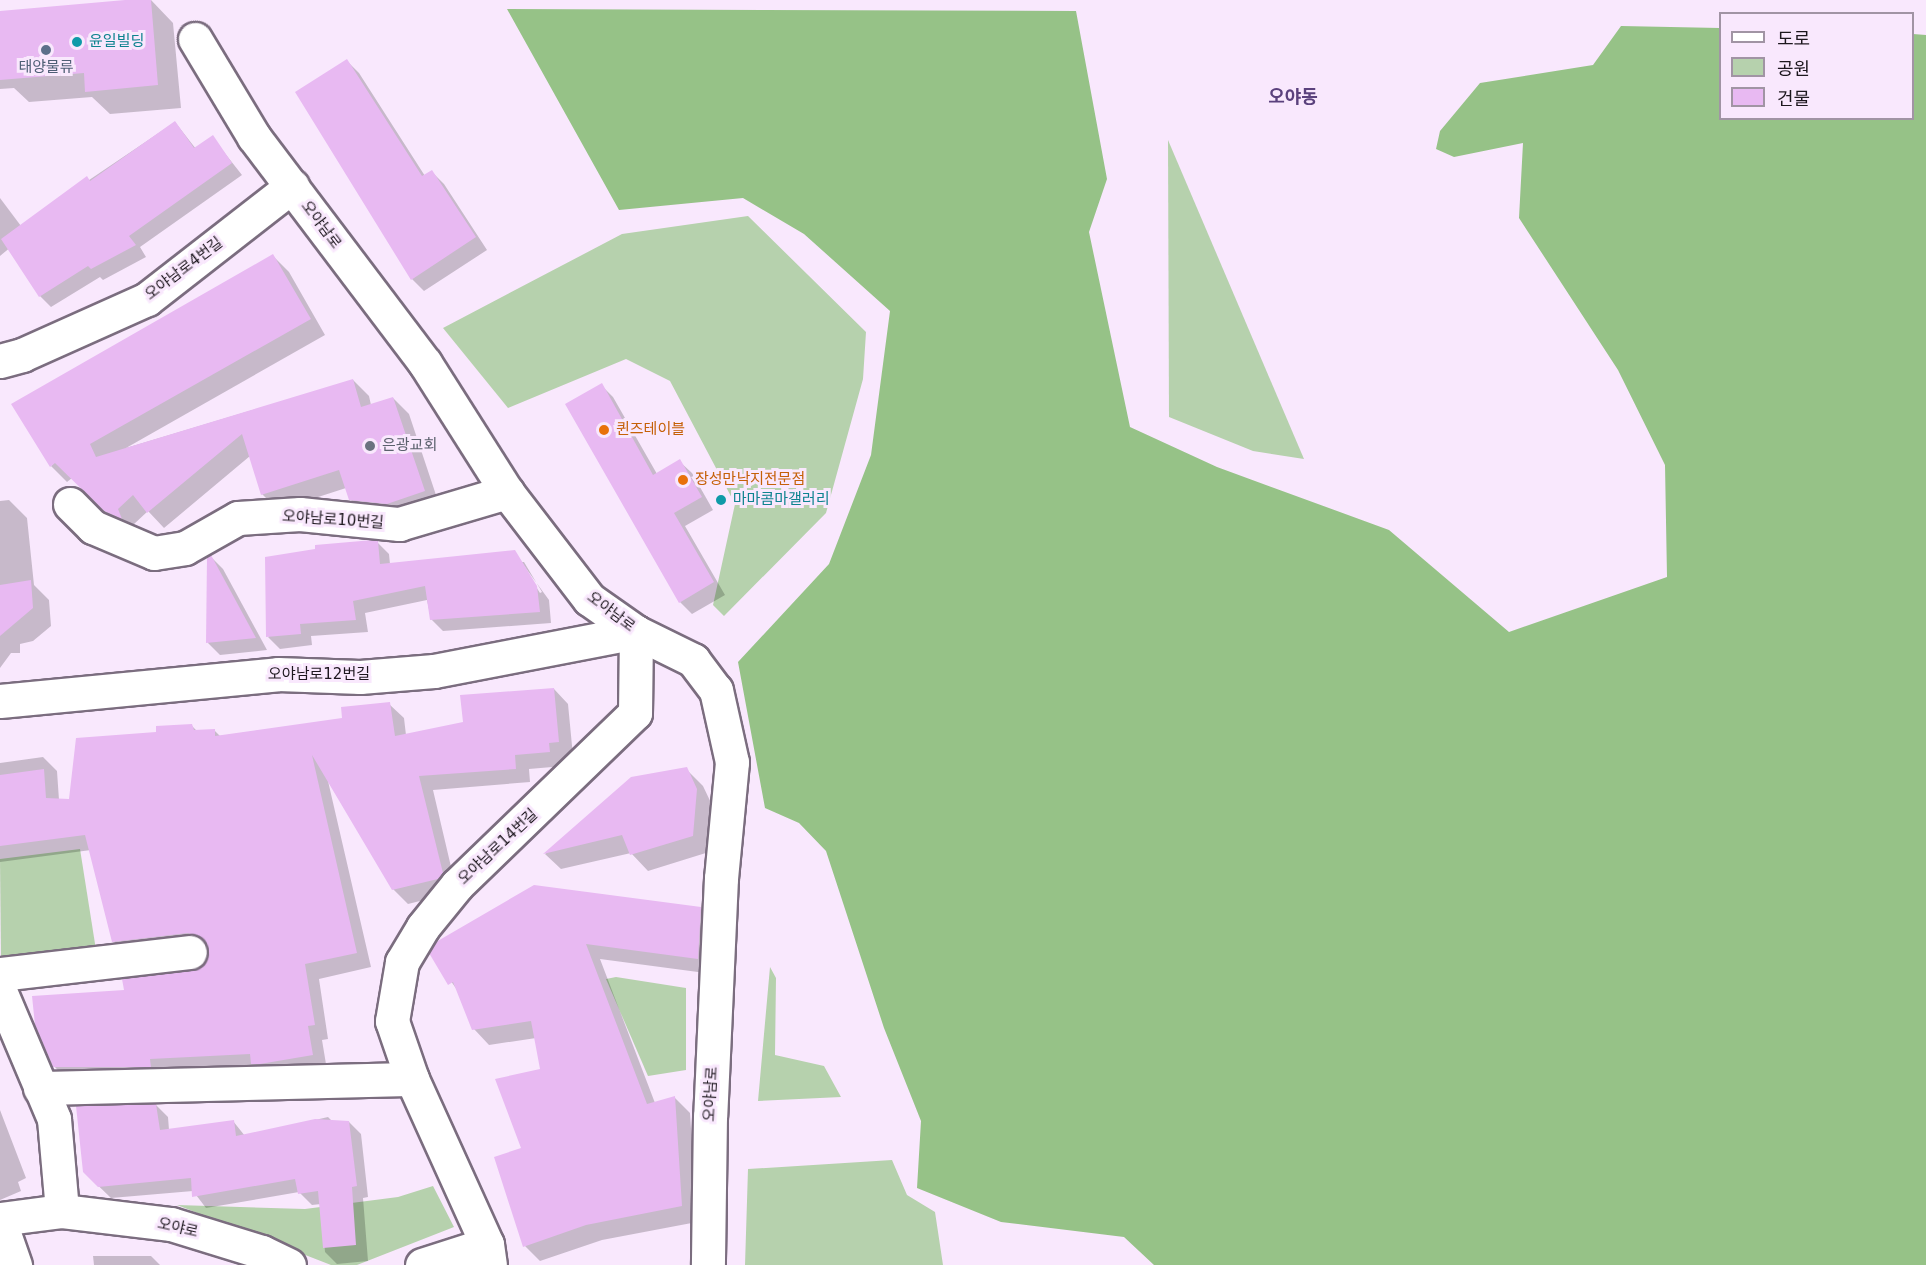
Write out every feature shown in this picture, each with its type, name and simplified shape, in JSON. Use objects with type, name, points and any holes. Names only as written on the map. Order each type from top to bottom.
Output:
[{"type":"street","name":"오야남로","points":[[195,39],[254,137],[425,363],[507,492],[589,599],[636,632],[693,660],[716,690],[732,762],[721,878],[710,1116],[708,1265]]},
{"type":"street","name":"오야남로4번길","points":[[0,361],[22,355],[147,299],[292,186]]},
{"type":"street","name":"오야남로10번길","points":[[70,504],[93,527],[154,553],[185,548],[238,518],[300,514],[399,524],[507,492]]},
{"type":"street","name":"오야남로12번길","points":[[0,700],[278,674],[360,677],[434,671],[636,632]]},
{"type":"street","name":"오야남로14번길","points":[[489,1255],[412,1079],[392,1021],[402,962],[423,927],[457,885],[635,713],[636,632]]},
{"type":"street","points":[[0,974],[190,952]]},
{"type":"street","points":[[0,992],[54,1119],[62,1210]]},
{"type":"street","points":[[40,1088],[412,1079]]},
{"type":"street","name":"오야로","points":[[15,1265],[0,1220],[62,1210],[171,1224],[261,1251],[289,1265]]},
{"type":"street","points":[[422,1265],[489,1255]]},
{"type":"green space","points":[[507,9],[1076,11],[1107,179],[1089,232],[1130,427],[1217,467],[1389,530],[1509,632],[1667,577],[1665,465],[1618,370],[1519,218],[1523,143],[1454,157],[1436,149],[1440,131],[1480,83],[1593,65],[1621,26],[1719,28],[1719,120],[1914,120],[1914,34],[1926,35],[1926,1265],[1154,1265],[1124,1237],[1001,1222],[917,1188],[921,1121],[884,1028],[826,851],[799,823],[765,808],[738,662],[829,564],[871,455],[890,311],[804,234],[743,198],[619,210]]},
{"type":"green space","points":[[1168,140],[1304,459],[1253,451],[1169,417]]},
{"type":"green space","points":[[748,216],[866,332],[863,379],[826,513],[724,616],[713,605],[735,504],[670,381],[626,359],[508,408],[443,328],[622,234]]},
{"type":"green space","points":[[80,849],[96,950],[1,960],[0,859]]},
{"type":"green space","points":[[770,967],[776,978],[775,1055],[824,1066],[841,1097],[758,1101]]},
{"type":"green space","points":[[616,977],[686,988],[686,1070],[648,1076],[606,979]]},
{"type":"green space","points":[[892,1160],[907,1195],[935,1212],[943,1265],[745,1265],[748,1169]]},
{"type":"green space","points":[[433,1186],[454,1227],[357,1265],[331,1265],[177,1205],[305,1209],[398,1197]]},
{"type":"building","name":"윤일빌딩","points":[[125,0],[151,0],[158,85],[85,92],[84,73],[0,80],[0,11]]},
{"type":"building","points":[[347,59],[422,176],[432,170],[476,237],[411,280],[295,92]]},
{"type":"building","points":[[175,121],[194,148],[213,135],[232,163],[129,236],[136,245],[91,269],[88,266],[39,297],[1,239],[87,176],[90,181]]},
{"type":"building","points":[[273,254],[311,319],[90,444],[96,457],[353,379],[361,407],[393,397],[425,491],[387,504],[349,500],[339,470],[261,495],[242,434],[147,513],[133,495],[118,509],[122,519],[104,511],[55,463],[50,467],[11,404]]},
{"type":"building","points":[[602,383],[653,475],[680,459],[702,497],[674,513],[714,582],[679,603],[565,404]]},
{"type":"building","points":[[378,541],[380,564],[515,550],[537,586],[540,612],[430,620],[425,586],[353,601],[356,620],[300,624],[301,634],[266,637],[265,557],[315,549],[315,545]]},
{"type":"building","points":[[211,555],[256,638],[206,643],[207,557]]},
{"type":"building","points":[[31,580],[33,608],[0,636],[0,585]]},
{"type":"building","points":[[554,688],[559,742],[549,743],[550,752],[515,755],[516,769],[419,776],[443,873],[438,879],[392,890],[312,755],[357,953],[305,964],[315,1025],[308,1026],[313,1055],[260,1064],[251,1064],[250,1054],[150,1059],[151,1067],[53,1067],[35,1025],[32,996],[124,990],[122,979],[201,967],[208,949],[205,940],[188,933],[112,942],[85,835],[0,846],[0,775],[44,769],[46,798],[69,799],[76,738],[156,732],[156,726],[192,724],[194,730],[215,729],[215,736],[342,718],[341,707],[390,702],[395,736],[463,722],[460,695]]},
{"type":"building","points":[[687,767],[697,789],[693,836],[630,855],[622,835],[543,854],[631,777]]},
{"type":"building","points":[[534,885],[701,907],[698,959],[586,944],[647,1104],[675,1096],[682,1206],[586,1225],[523,1247],[494,1157],[521,1148],[495,1079],[540,1069],[531,1021],[472,1030],[453,982],[448,985],[429,953],[436,942]]},
{"type":"building","points":[[156,1104],[160,1130],[234,1120],[236,1136],[315,1119],[349,1121],[357,1186],[352,1187],[356,1245],[323,1248],[318,1191],[298,1194],[295,1179],[192,1197],[191,1178],[98,1187],[83,1172],[76,1106]]},
{"type":"place","name":"윤일빌딩","points":[[77,42]]},
{"type":"place","name":"태양물류","points":[[46,50]]},
{"type":"place","name":"퀸즈테이블","points":[[604,430]]},
{"type":"place","name":"은광교회","points":[[370,446]]},
{"type":"place","name":"장성만낙지전문점","points":[[683,480]]},
{"type":"place","name":"마마콤마갤러리","points":[[721,500]]},
{"type":"district","name":"오야동","points":[[1293,97]]}]
